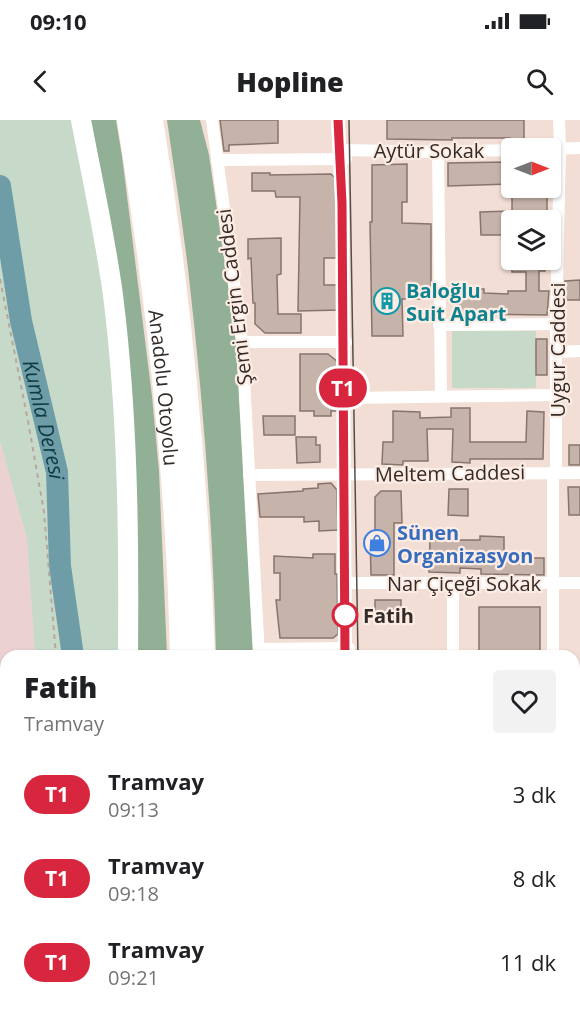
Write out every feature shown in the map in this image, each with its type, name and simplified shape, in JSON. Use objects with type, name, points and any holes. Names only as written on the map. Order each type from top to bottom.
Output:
[{"type":"highway","name":"Anadolu Otoyolu","points":[[129,120],[150,263],[172,468],[182,650]]},
{"type":"highway","name":"Anadolu Otoyolu","points":[[151,120],[173,269],[193,469],[203,650]]},
{"type":"main road","points":[[81,120],[105,248],[119,355],[127,466],[128,650]]},
{"type":"street","name":"Şemi Ergin Caddesi","points":[[212,120],[242,342],[259,650]]},
{"type":"street","name":"Uygur Caddesi","points":[[557,138],[559,120]]},
{"type":"street","points":[[561,149],[580,148]]},
{"type":"street","name":"Aytür Sokak","points":[[217,160],[501,150]]},
{"type":"street","points":[[438,152],[441,396]]},
{"type":"street","name":"Uygur Caddesi","points":[[552,650],[556,395],[555,198]]},
{"type":"street","points":[[439,325],[556,324]]},
{"type":"street","points":[[242,342],[346,342]]},
{"type":"street","points":[[556,352],[580,351]]},
{"type":"street","points":[[347,398],[556,395]]},
{"type":"street","name":"Meltem Caddesi","points":[[249,475],[580,472]]},
{"type":"street","name":"Nar Çiçeği Sokak","points":[[348,583],[580,583]]},
{"type":"street","points":[[453,583],[453,650]]},
{"type":"street","points":[[304,650],[349,648]]},
{"type":"path","points":[[0,279],[44,512],[56,650]]},
{"type":"shaded area","points":[[0,441],[27,539],[35,650],[0,650]]},
{"type":"green space","points":[[0,120],[72,120],[99,266],[110,354],[115,430],[118,650],[35,650],[27,539],[0,441]]},
{"type":"green space","points":[[89,120],[116,120],[122,156],[159,471],[167,650],[138,650],[136,481]]},
{"type":"green space","points":[[167,120],[200,120],[209,155],[236,341],[255,650],[216,650],[210,510],[186,250]]},
{"type":"green space","points":[[452,331],[536,331],[536,388],[452,388]]},
{"type":"building","points":[[220,120],[278,120],[278,143],[229,145],[229,151],[224,151]]},
{"type":"building","points":[[387,120],[524,120],[524,138],[387,139]]},
{"type":"building","points":[[501,162],[501,184],[448,186],[448,163]]},
{"type":"building","points":[[407,164],[407,202],[402,202],[402,223],[431,224],[431,299],[402,299],[403,336],[372,336],[370,222],[372,222],[372,165]]},
{"type":"building","points":[[252,173],[331,174],[336,179],[336,258],[324,258],[324,285],[339,285],[340,310],[298,311],[300,197],[276,197],[275,191],[252,191]]},
{"type":"building","points":[[512,198],[547,198],[547,210],[512,210]]},
{"type":"building","points":[[501,211],[501,235],[481,235],[480,212]]},
{"type":"building","points":[[281,238],[281,274],[277,275],[278,314],[301,314],[301,333],[265,333],[255,324],[248,239]]},
{"type":"building","points":[[512,270],[545,270],[539,271],[539,291],[549,291],[547,315],[457,314],[457,289],[484,289],[484,293],[508,294],[508,291],[526,291],[526,272],[512,272]]},
{"type":"building","points":[[580,280],[580,300],[565,300],[565,281]]},
{"type":"building","points":[[536,339],[547,339],[547,375],[536,375]]},
{"type":"building","points":[[300,354],[328,354],[338,362],[338,411],[331,411],[331,416],[314,416],[314,411],[300,411]]},
{"type":"building","points":[[451,408],[470,408],[470,442],[526,442],[527,411],[544,412],[543,459],[470,459],[470,463],[452,462],[453,429],[427,429],[428,461],[403,461],[403,465],[382,464],[383,442],[393,442],[393,411],[420,412],[420,418],[451,417]]},
{"type":"building","points":[[263,416],[295,416],[295,435],[264,435]]},
{"type":"building","points":[[296,437],[316,437],[316,445],[320,445],[320,462],[297,463]]},
{"type":"building","points":[[569,445],[580,445],[580,465],[569,465]]},
{"type":"building","points":[[331,483],[337,490],[338,530],[319,531],[319,521],[304,522],[304,517],[260,517],[258,494],[303,491],[303,489],[318,488],[318,484]]},
{"type":"building","points":[[568,487],[580,487],[580,515],[569,515]]},
{"type":"building","points":[[449,489],[468,489],[468,516],[448,515]]},
{"type":"building","points":[[381,491],[401,491],[402,523],[394,523],[394,575],[371,575],[370,533],[375,532],[375,497]]},
{"type":"building","points":[[480,536],[504,537],[504,558],[544,558],[544,575],[481,574],[481,569],[460,568],[460,573],[429,572],[430,540],[480,540]]},
{"type":"building","points":[[313,554],[335,554],[338,634],[333,638],[280,638],[276,600],[280,600],[280,573],[274,573],[274,556],[313,558]]},
{"type":"building","points":[[375,600],[401,600],[401,619],[375,619]]},
{"type":"building","points":[[479,607],[540,607],[540,650],[479,650]]},
{"type":"waterway","name":"Kumla Deresi","points":[[0,186],[21,321],[57,472],[60,566],[72,650]]},
{"type":"tram line","points":[[338,120],[342,203],[345,650]]},
{"type":"tram line","name":"T1","points":[[338,120],[342,203],[345,650]]},
{"type":"tram line","points":[[349,120],[358,650]]},
{"type":"place","name":"Baloğlu Suit Apart","points":[[387,301]]},
{"type":"place","name":"Sünen Organizasyon","points":[[377,543]]},
{"type":"place","name":"Fatih","points":[[345,615]]}]
